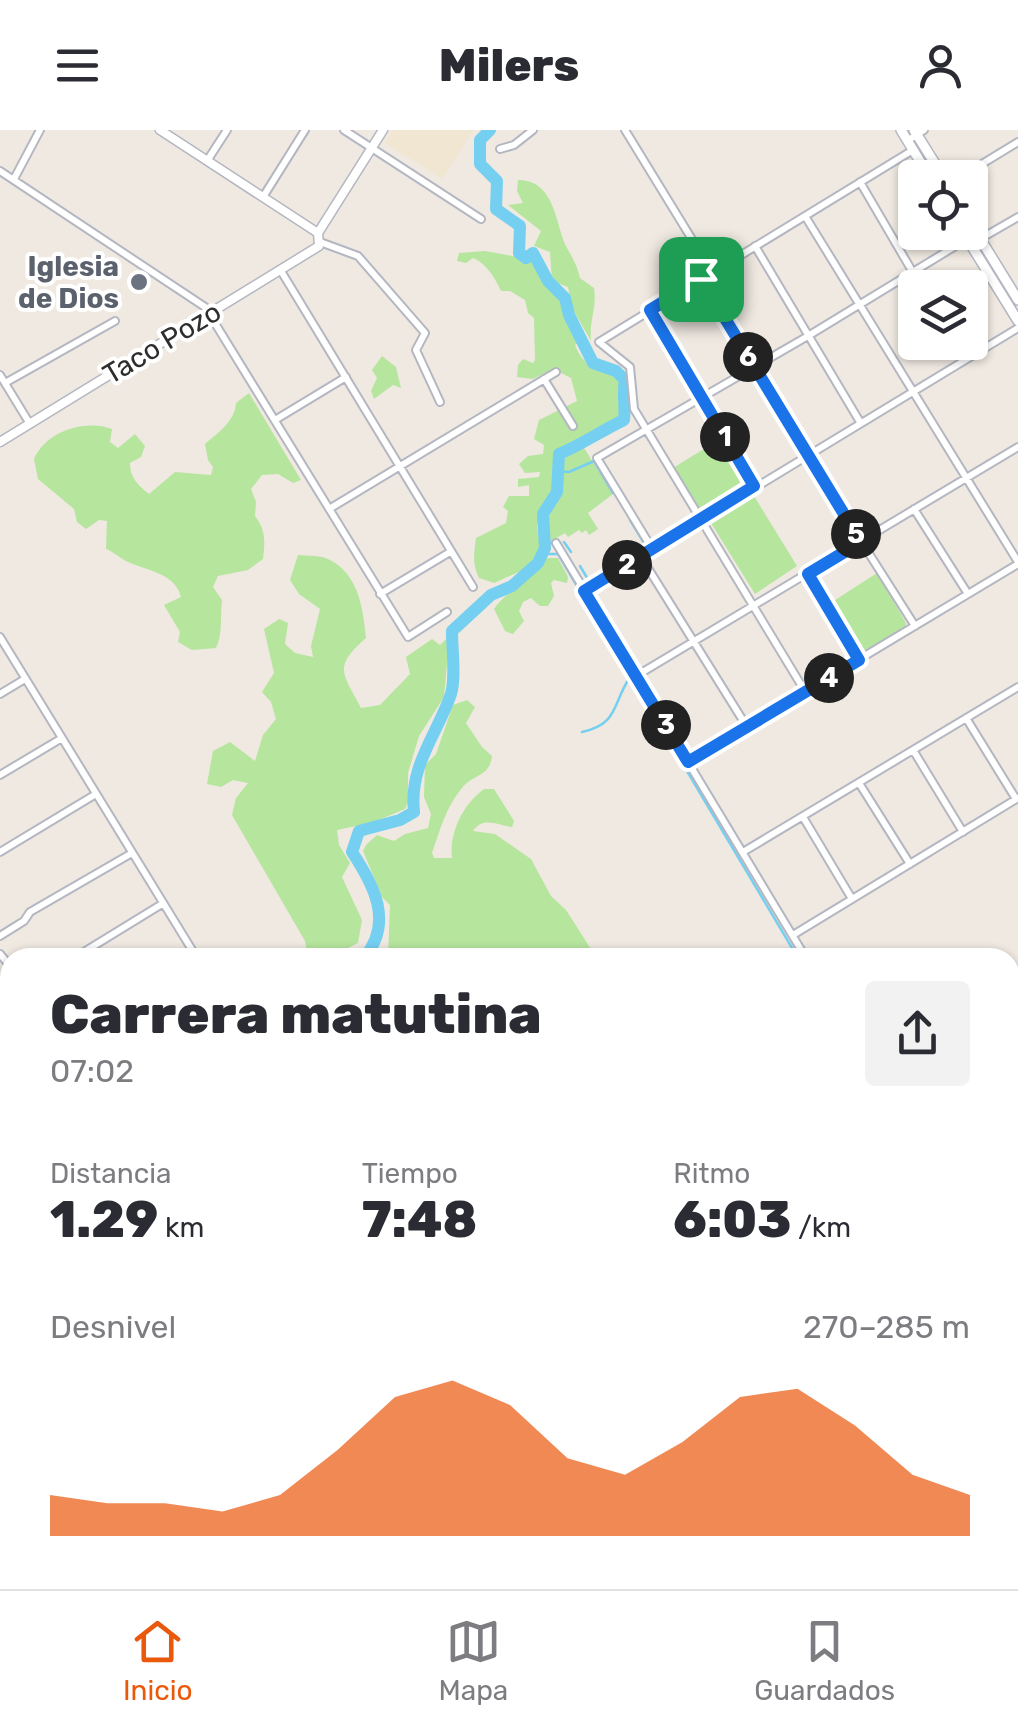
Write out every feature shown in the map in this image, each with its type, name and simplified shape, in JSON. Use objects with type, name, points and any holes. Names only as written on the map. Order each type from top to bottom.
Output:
[{"type":"main road","points":[[901,130],[919,160]]},
{"type":"main road","points":[[919,132],[934,160]]},
{"type":"main road","points":[[976,250],[1016,301]]},
{"type":"main road","points":[[986,250],[1016,301],[1018,324]]},
{"type":"street","points":[[14,180],[40,130]]},
{"type":"street","points":[[160,130],[319,237],[358,256],[425,332],[416,350],[440,402]]},
{"type":"street","points":[[207,160],[227,130]]},
{"type":"street","points":[[262,197],[305,130]]},
{"type":"street","points":[[344,130],[481,219]]},
{"type":"street","points":[[319,237],[383,130]]},
{"type":"street","points":[[500,150],[533,130]]},
{"type":"street","points":[[625,130],[712,272]]},
{"type":"street","points":[[806,693],[634,409],[630,366],[599,342],[860,182],[910,145],[919,132]]},
{"type":"street","points":[[988,160],[1018,142]]},
{"type":"street","points":[[0,171],[205,307],[408,637],[447,612]]},
{"type":"street","points":[[860,182],[912,270]]},
{"type":"street","points":[[688,762],[1018,563],[806,216]]},
{"type":"street","points":[[988,234],[1018,216]]},
{"type":"street","name":"Taco Pozo","points":[[0,442],[316,250],[319,237]]},
{"type":"street","points":[[755,246],[860,422]]},
{"type":"street","points":[[916,270],[945,250]]},
{"type":"street","points":[[280,271],[473,587]]},
{"type":"street","points":[[701,279],[915,626]]},
{"type":"street","points":[[653,550],[597,458],[898,281]]},
{"type":"street","points":[[650,310],[754,486]]},
{"type":"street","points":[[5,383],[115,321]]},
{"type":"street","points":[[988,343],[1018,324]]},
{"type":"street","points":[[584,591],[962,360]]},
{"type":"street","points":[[329,509],[556,372]]},
{"type":"street","points":[[0,374],[30,424]]},
{"type":"street","points":[[275,420],[346,377]]},
{"type":"street","points":[[544,379],[573,426]]},
{"type":"street","points":[[636,676],[1018,447]]},
{"type":"street","points":[[914,510],[968,594]]},
{"type":"street","points":[[556,543],[800,948]]},
{"type":"street","points":[[380,594],[450,552]]},
{"type":"street","points":[[641,557],[747,727]]},
{"type":"street","points":[[808,574],[859,660]]},
{"type":"street","points":[[0,637],[191,948]]},
{"type":"street","points":[[0,694],[25,678]]},
{"type":"street","points":[[743,852],[1018,687]]},
{"type":"street","points":[[793,935],[1017,799],[966,718]]},
{"type":"street","points":[[0,775],[62,738]]},
{"type":"street","points":[[913,750],[963,832]]},
{"type":"street","points":[[858,783],[910,864]]},
{"type":"street","points":[[0,852],[96,794]]},
{"type":"street","points":[[803,816],[852,899]]},
{"type":"street","points":[[0,936],[24,922],[30,912],[132,853]]},
{"type":"street","points":[[90,948],[162,904]]},
{"type":"shaded area","points":[[393,130],[473,130],[443,179],[385,143]]},
{"type":"green space","points":[[518,180],[531,182],[547,195],[580,278],[594,288],[591,341],[572,308],[568,287],[552,281],[550,252],[534,246],[541,231],[508,205],[523,203],[517,191]]},
{"type":"green space","points":[[485,251],[535,260],[541,280],[562,299],[581,341],[575,345],[582,358],[617,374],[623,419],[556,455],[556,486],[537,526],[541,551],[523,570],[494,583],[479,578],[477,573],[476,538],[506,523],[508,511],[503,507],[509,496],[529,496],[529,485],[518,487],[518,479],[539,477],[540,472],[525,473],[519,464],[528,456],[543,454],[544,445],[534,439],[539,420],[577,401],[571,378],[553,369],[533,379],[517,377],[523,359],[533,363],[535,360],[534,318],[528,313],[525,300],[510,291],[501,291],[482,264],[473,258],[466,263],[457,261],[459,253]]},
{"type":"green space","points":[[382,356],[396,367],[401,388],[393,385],[374,399],[371,391],[377,378],[372,370]]},
{"type":"green space","points":[[249,393],[301,480],[293,483],[278,474],[262,475],[251,489],[256,502],[255,516],[264,536],[263,559],[248,570],[218,576],[213,587],[222,600],[218,643],[216,648],[192,650],[178,642],[180,632],[164,605],[181,597],[178,589],[160,574],[106,549],[107,521],[99,520],[86,529],[77,522],[74,509],[38,479],[34,459],[47,441],[67,430],[101,426],[112,429],[110,442],[118,448],[135,434],[145,446],[130,468],[135,481],[149,494],[175,472],[211,475],[213,467],[205,444],[225,426],[236,403]]},
{"type":"green space","points":[[720,439],[747,482],[746,487],[704,514],[673,468]]},
{"type":"green space","points":[[584,448],[613,494],[588,513],[598,529],[589,535],[586,530],[568,537],[565,533],[548,543],[548,517],[561,489],[561,455]]},
{"type":"green space","points":[[754,496],[797,566],[755,594],[711,523]]},
{"type":"green space","points":[[298,555],[319,556],[340,566],[353,584],[366,638],[349,656],[344,670],[361,708],[380,705],[410,674],[406,657],[432,639],[440,645],[447,638],[449,642],[444,697],[419,736],[408,773],[405,809],[374,822],[337,830],[339,845],[350,863],[342,877],[362,920],[358,943],[348,948],[306,948],[232,815],[236,798],[248,783],[233,780],[221,787],[207,784],[213,751],[230,742],[255,761],[263,735],[276,719],[271,702],[262,692],[274,673],[264,629],[279,619],[288,623],[285,644],[295,653],[313,657],[311,646],[320,609],[299,594],[290,580]]},
{"type":"green space","points":[[546,558],[558,558],[567,583],[551,583],[554,596],[548,606],[540,606],[531,598],[523,602],[519,611],[524,621],[513,634],[505,631],[494,609]]},
{"type":"green space","points":[[877,573],[906,623],[863,654],[858,653],[829,604]]},
{"type":"green space","points":[[467,700],[475,707],[466,723],[492,756],[485,772],[466,783],[456,795],[432,853],[434,858],[452,858],[455,829],[464,811],[484,789],[494,789],[514,821],[512,827],[486,823],[473,831],[495,834],[531,859],[551,896],[566,910],[590,948],[388,948],[390,905],[382,897],[363,851],[377,835],[394,841],[428,828],[431,814],[424,797],[425,765],[436,754],[453,705]]},
{"type":"waterway","points":[[371,948],[378,931],[377,904],[352,852],[359,831],[414,812],[420,765],[451,694],[452,631],[491,595],[512,586],[538,563],[545,548],[543,514],[557,492],[559,454],[624,420],[625,380],[616,371],[593,363],[569,315],[565,298],[548,281],[533,253],[526,258],[519,253],[520,226],[496,209],[497,181],[480,164],[480,140],[490,130]]},
{"type":"waterway","points":[[557,471],[569,472],[594,461],[613,493]]},
{"type":"waterway","points":[[630,520],[644,543],[644,551],[636,556]]},
{"type":"waterway","points":[[545,545],[558,540]]},
{"type":"waterway","points":[[564,542],[571,552]]},
{"type":"waterway","points":[[542,554],[558,554],[792,948]]},
{"type":"waterway","points":[[611,571],[622,564]]},
{"type":"waterway","points":[[580,566],[589,581],[609,572]]},
{"type":"waterway","points":[[582,732],[609,718],[630,677]]},
{"type":"place","name":"Iglesia de Dios","points":[[139,282]]},
{"type":"route","points":[[701,279],[861,542],[808,574],[859,660],[688,762],[584,591],[754,486],[650,310],[701,279]]}]
